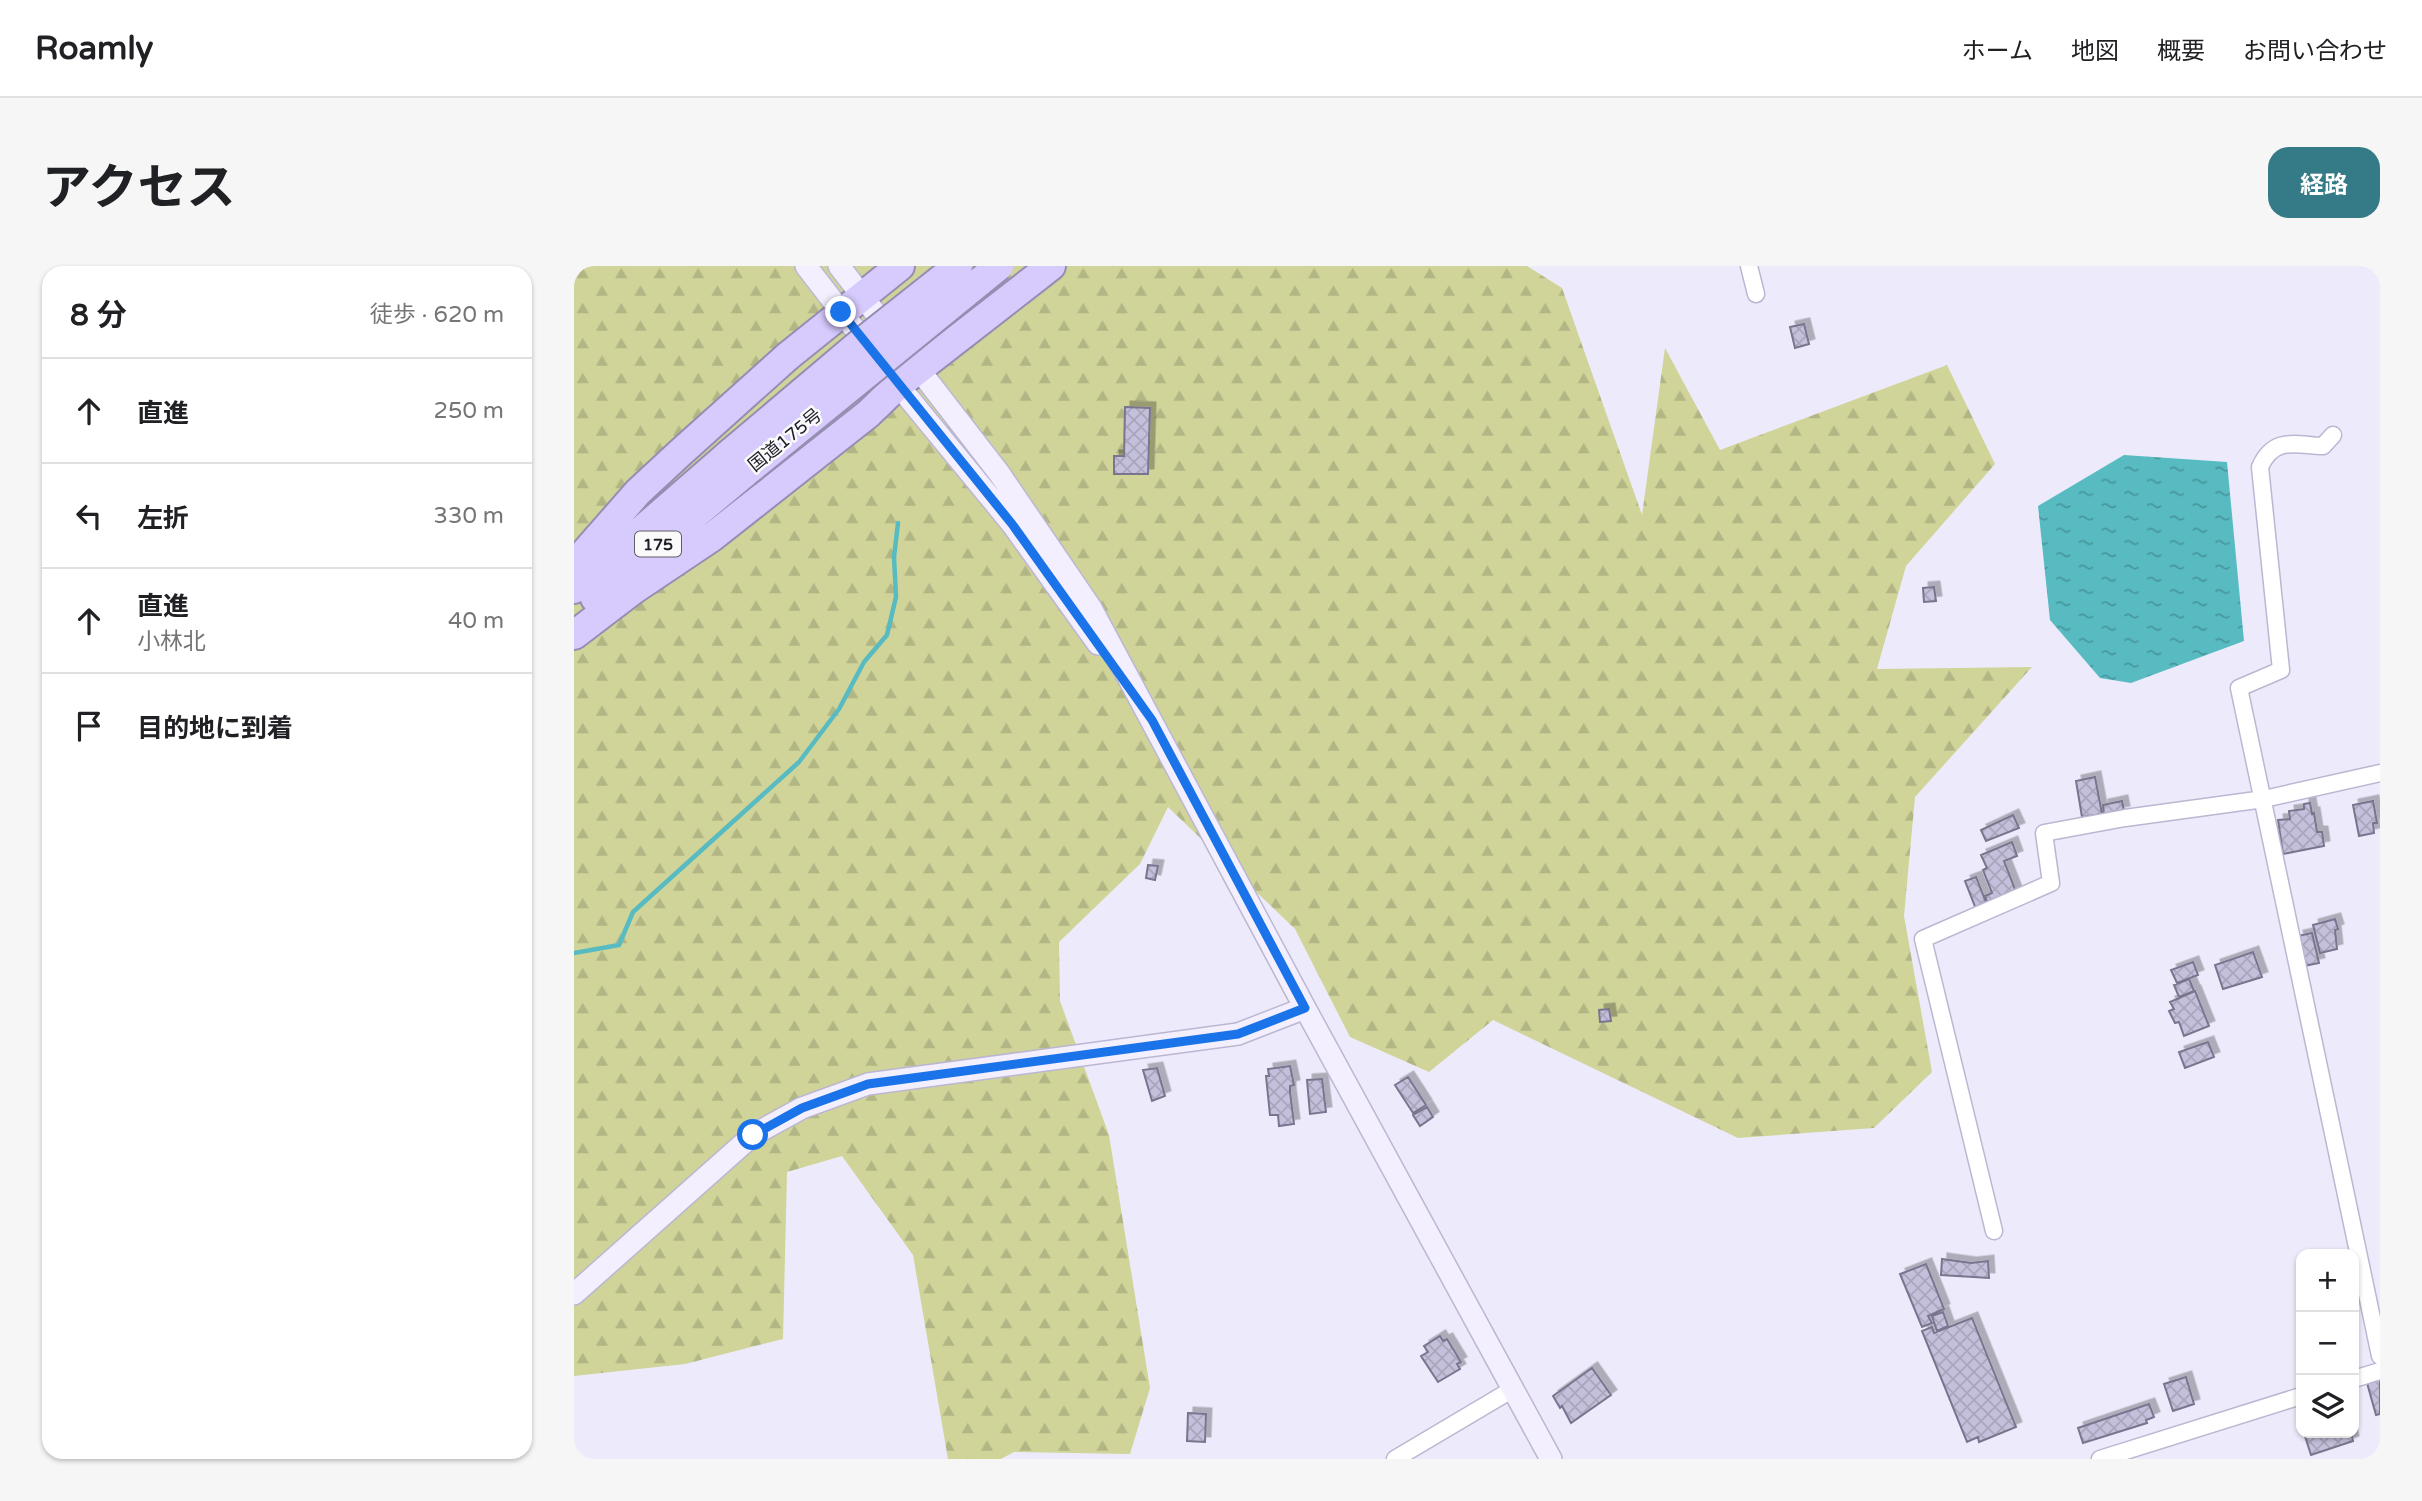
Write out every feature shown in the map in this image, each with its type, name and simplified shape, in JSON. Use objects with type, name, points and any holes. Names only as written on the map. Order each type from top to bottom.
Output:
[{"type":"highway","points":[[574,565],[647,484],[788,356],[900,266]]},
{"type":"highway","name":"国道175号","points":[[574,618],[857,346],[958,266]]},
{"type":"highway","name":"国道175号","points":[[574,589],[999,266]]},
{"type":"highway","points":[[574,635],[633,590],[712,537],[1051,266]]},
{"type":"street","points":[[806,266],[851,304],[909,377],[1152,720],[1305,1008],[1551,1459]]},
{"type":"street","points":[[839,266],[851,304]]},
{"type":"street","points":[[1749,266],[1756,294]]},
{"type":"street","points":[[2333,435],[2323,446],[2280,445],[2266,453],[2260,467],[2281,670],[2239,688],[2336,1158],[2380,1356]]},
{"type":"street","points":[[1994,1231],[1923,939],[2050,883],[2044,833],[2125,818],[2264,799],[2380,774]]},
{"type":"street","points":[[574,1294],[753,1135],[802,1108],[868,1084],[1238,1034],[1305,1008]]},
{"type":"street","points":[[2359,1377],[2380,1371]]},
{"type":"street","points":[[1395,1459],[1513,1389]]},
{"type":"street","points":[[2100,1459],[2296,1398]]},
{"type":"green space","points":[[574,266],[1527,266],[1562,288],[1642,515],[1665,348],[1720,450],[1947,365],[1995,464],[1906,566],[1877,669],[2032,667],[1915,797],[1904,916],[1932,1072],[1874,1128],[1738,1138],[1493,1020],[1429,1072],[1350,1037],[1295,929],[1168,807],[1140,864],[1059,942],[1060,1001],[1109,1135],[1150,1388],[1130,1454],[1014,1452],[1001,1459],[948,1459],[913,1255],[842,1156],[787,1172],[783,1339],[685,1364],[574,1376]]},
{"type":"water","points":[[2124,455],[2227,462],[2244,641],[2131,683],[2100,678],[2050,620],[2038,506]]},
{"type":"building","points":[[1804,324],[1809,344],[1795,348],[1790,327]]},
{"type":"building","points":[[1125,407],[1150,408],[1148,474],[1114,474],[1114,456],[1124,456]]},
{"type":"building","points":[[1934,587],[1936,601],[1924,602],[1923,588]]},
{"type":"building","points":[[2095,777],[2102,814],[2082,817],[2076,781]]},
{"type":"building","points":[[2122,801],[2124,811],[2104,815],[2103,805]]},
{"type":"building","points":[[2373,801],[2377,823],[2373,823],[2374,833],[2359,836],[2353,805]]},
{"type":"building","points":[[2310,803],[2317,832],[2322,832],[2324,846],[2283,854],[2278,820],[2290,819],[2289,811],[2304,809],[2304,804]]},
{"type":"building","points":[[2013,815],[2019,828],[1986,841],[1981,830]]},
{"type":"building","points":[[2012,842],[2017,856],[2004,861],[2016,892],[1988,904],[1985,896],[1992,893],[1983,870],[1987,868],[1981,855]]},
{"type":"building","points":[[1148,865],[1158,866],[1155,880],[1146,878]]},
{"type":"building","points":[[1976,877],[1987,905],[1976,909],[1965,881]]},
{"type":"building","points":[[2335,919],[2338,929],[2335,930],[2337,949],[2320,953],[2313,925]]},
{"type":"building","points":[[2312,933],[2319,963],[2304,966],[2298,936]]},
{"type":"building","points":[[2253,952],[2262,977],[2223,989],[2215,965]]},
{"type":"building","points":[[2193,962],[2198,975],[2177,983],[2171,970]]},
{"type":"building","points":[[2189,979],[2194,991],[2179,997],[2174,985]]},
{"type":"building","points":[[2195,991],[2209,1026],[2184,1036],[2179,1022],[2175,1023],[2169,1011],[2174,1009],[2170,1002]]},
{"type":"building","points":[[1609,1009],[1611,1021],[1600,1022],[1599,1010]]},
{"type":"building","points":[[2208,1042],[2214,1057],[2185,1068],[2179,1052]]},
{"type":"building","points":[[1290,1066],[1294,1085],[1290,1086],[1290,1092],[1294,1124],[1279,1126],[1278,1115],[1270,1115],[1266,1076],[1269,1076],[1268,1069]]},
{"type":"building","points":[[1157,1068],[1165,1096],[1152,1101],[1143,1070]]},
{"type":"building","points":[[1408,1077],[1426,1105],[1413,1113],[1395,1085]]},
{"type":"building","points":[[1322,1079],[1326,1112],[1310,1114],[1307,1080]]},
{"type":"building","points":[[1427,1107],[1433,1117],[1420,1126],[1413,1115]]},
{"type":"building","points":[[1942,1259],[1971,1263],[1988,1261],[1989,1278],[1941,1275]]},
{"type":"building","points":[[1926,1264],[1944,1309],[1928,1316],[1932,1323],[1922,1327],[1900,1274]]},
{"type":"building","points":[[1943,1312],[1948,1326],[1937,1331],[1932,1316]]},
{"type":"building","points":[[1972,1318],[2016,1427],[1979,1442],[1978,1437],[1967,1442],[1922,1331],[1932,1327],[1934,1333]]},
{"type":"building","points":[[1440,1336],[1443,1341],[1447,1339],[1461,1362],[1457,1364],[1460,1369],[1438,1382],[1421,1356],[1428,1352],[1424,1346]]},
{"type":"building","points":[[1592,1368],[1611,1395],[1571,1423],[1553,1396]]},
{"type":"building","points":[[2186,1377],[2194,1404],[2173,1411],[2164,1384]]},
{"type":"building","points":[[2380,1379],[2380,1414],[2376,1415],[2367,1383]]},
{"type":"building","points":[[2149,1404],[2154,1417],[2146,1420],[2147,1423],[2083,1443],[2078,1428]]},
{"type":"building","points":[[1188,1413],[1206,1414],[1205,1442],[1187,1441]]},
{"type":"building","points":[[2306,1438],[2352,1438],[2353,1441],[2311,1455]]},
{"type":"waterway","points":[[574,953],[619,945],[633,912],[799,762],[839,709],[864,662],[887,635],[896,597],[894,557],[898,523]]},
{"type":"route","points":[[753,1135],[802,1108],[868,1084],[1238,1034],[1305,1008],[1152,720],[1012,524],[841,312]]}]
